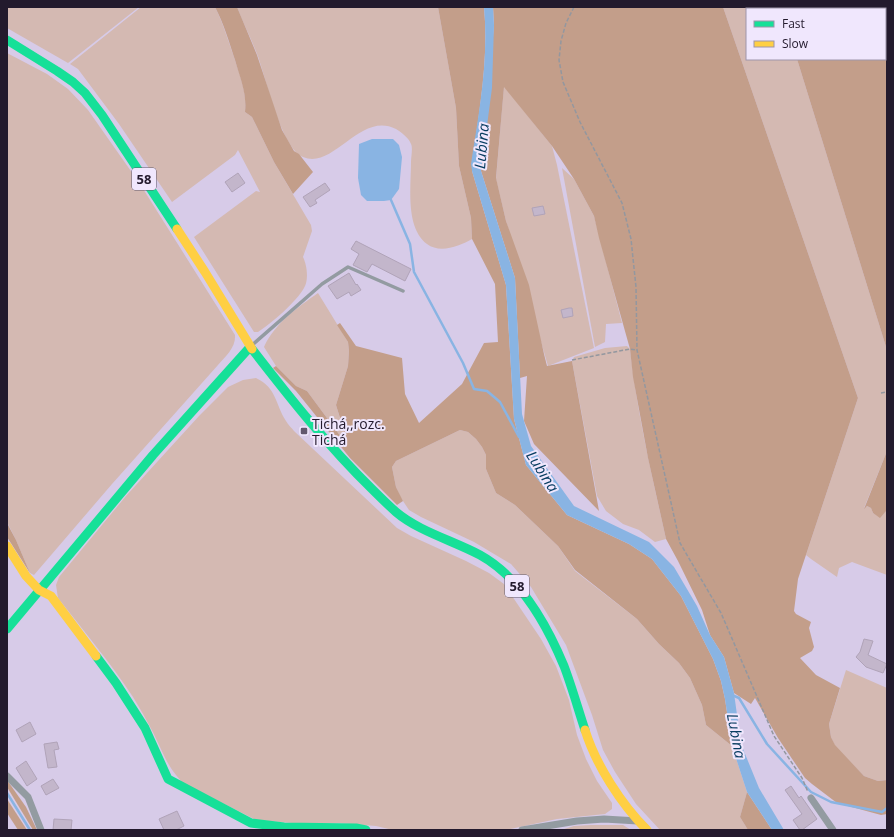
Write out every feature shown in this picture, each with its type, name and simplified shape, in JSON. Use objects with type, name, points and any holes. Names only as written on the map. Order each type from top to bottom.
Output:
[{"type":"main road","name":"58","points":[[7,40],[74,83],[89,98],[102,115],[205,272],[250,347],[347,465],[397,513],[417,525],[480,556],[504,573],[521,591],[545,627],[562,662],[586,734],[596,756],[616,793],[647,830]]},
{"type":"main road","points":[[7,629],[153,455],[250,347]]},
{"type":"main road","points":[[7,546],[26,576],[40,590],[51,596],[60,607],[120,689],[145,728],[168,779],[251,826],[356,828],[366,830]]},
{"type":"street","points":[[7,776],[28,797],[41,830]]},
{"type":"street","points":[[811,798],[833,830]]},
{"type":"street","points":[[522,830],[577,821],[604,819],[638,821]]},
{"type":"lane","points":[[250,347],[322,284],[348,267],[403,291]]},
{"type":"path","points":[[574,7],[566,23],[561,41],[559,60],[563,82],[580,122],[622,203],[632,239],[636,287],[637,350],[680,543],[721,613],[774,736],[804,782],[806,789]]},
{"type":"path","points":[[572,360],[630,349],[637,350]]},
{"type":"path","points":[[881,393],[887,392]]},
{"type":"shaded area","points":[[7,7],[139,7],[68,63],[7,28]]},
{"type":"shaded area","points":[[141,7],[215,7],[241,77],[245,98],[245,112],[252,117],[274,162],[311,225],[312,231],[303,257],[307,272],[306,285],[296,299],[283,312],[270,324],[258,332],[254,332],[194,237],[256,191],[260,192],[238,150],[235,155],[172,202],[119,124],[78,69],[70,64]]},
{"type":"shaded area","points":[[215,7],[237,7],[257,55],[282,130],[294,151],[299,154],[313,172],[293,194],[274,162],[252,117],[245,112],[245,98],[241,79],[226,33]]},
{"type":"shaded area","points":[[237,7],[438,7],[456,108],[459,166],[471,218],[472,239],[462,244],[444,249],[432,247],[420,237],[415,228],[411,206],[410,183],[412,146],[407,137],[396,129],[383,126],[371,128],[359,133],[326,156],[314,159],[303,157],[295,151],[281,127],[257,54]]},
{"type":"shaded area","points":[[438,7],[484,7],[484,66],[472,171],[506,285],[514,419],[526,465],[567,515],[629,544],[652,559],[681,596],[713,659],[721,681],[732,746],[706,725],[702,705],[690,678],[679,663],[659,644],[637,619],[575,570],[558,546],[515,505],[496,493],[486,469],[486,455],[476,439],[468,432],[460,430],[396,461],[392,467],[396,487],[403,501],[397,505],[350,458],[296,391],[273,368],[276,366],[296,386],[307,391],[341,437],[345,434],[336,405],[348,366],[349,351],[348,342],[337,325],[340,323],[356,346],[402,358],[405,394],[419,423],[462,384],[484,343],[498,342],[495,284],[472,239],[471,218],[459,166],[456,108]]},
{"type":"shaded area","points":[[493,7],[723,7],[858,398],[798,579],[794,611],[796,614],[811,622],[809,628],[814,647],[812,651],[800,658],[816,675],[840,688],[829,724],[831,737],[835,745],[864,776],[878,781],[887,780],[887,814],[881,815],[837,803],[812,784],[805,778],[778,738],[755,698],[751,704],[734,693],[724,657],[710,635],[702,610],[666,539],[648,458],[633,377],[630,349],[594,216],[574,179],[552,146],[504,87],[496,178],[506,221],[529,285],[547,366],[572,361],[599,511],[534,444],[524,421],[527,376],[520,378],[515,278],[481,171],[494,25]]},
{"type":"shaded area","points":[[723,7],[780,8],[746,8],[746,60],[797,60],[887,350],[887,451],[864,508],[867,506],[871,508],[873,513],[880,517],[887,510],[887,575],[852,562],[839,568],[837,577],[806,555],[858,398]]},
{"type":"shaded area","points":[[887,7],[887,350],[797,60],[886,60],[886,8],[780,8]]},
{"type":"shaded area","points":[[7,53],[47,74],[68,89],[88,110],[140,184],[235,335],[234,343],[227,355],[112,484],[34,575],[30,573],[7,522]]},
{"type":"shaded area","points":[[504,86],[552,146],[594,348],[548,366],[506,221],[496,179]]},
{"type":"shaded area","points":[[562,168],[574,179],[594,216],[622,323],[606,324],[605,342],[595,347]]},
{"type":"shaded area","points":[[318,293],[348,342],[348,366],[336,405],[345,435],[341,437],[307,391],[296,386],[276,366],[264,347],[274,330],[288,316]]},
{"type":"shaded area","points":[[627,346],[630,349],[641,421],[666,539],[655,542],[639,530],[623,524],[606,511],[597,496],[572,361],[574,357],[605,348]]},
{"type":"shaded area","points":[[256,378],[263,382],[272,392],[282,415],[294,431],[397,528],[489,573],[504,584],[541,639],[556,666],[569,700],[577,735],[586,759],[597,781],[612,803],[612,809],[605,814],[557,819],[506,830],[393,830],[376,826],[339,823],[304,824],[256,820],[183,783],[167,761],[133,697],[106,659],[58,598],[56,585],[59,577],[126,496],[199,416],[228,387],[243,380]]},
{"type":"shaded area","points":[[460,430],[468,432],[482,447],[486,455],[486,469],[496,493],[515,505],[558,546],[575,571],[637,619],[659,644],[679,663],[690,678],[702,705],[706,725],[732,746],[747,792],[740,817],[748,830],[660,830],[636,804],[615,772],[603,750],[592,715],[566,645],[531,587],[511,564],[474,542],[409,510],[396,487],[392,467],[396,461]]},
{"type":"shaded area","points":[[887,451],[887,510],[880,518],[873,513],[871,508],[867,506],[864,509]]},
{"type":"shaded area","points":[[7,523],[16,540],[30,573],[7,537]]},
{"type":"shaded area","points":[[846,670],[887,688],[887,780],[878,781],[864,776],[835,746],[831,737],[829,724]]},
{"type":"shaded area","points":[[7,780],[26,807],[37,830],[33,830],[7,787]]},
{"type":"shaded area","points":[[747,792],[772,830],[748,830],[740,817]]},
{"type":"shaded area","points":[[7,799],[27,830],[18,830],[7,813]]},
{"type":"shaded area","points":[[623,825],[631,830],[561,830],[574,826]]},
{"type":"water","name":"Lubina","points":[[484,7],[493,7],[494,25],[492,88],[481,171],[515,278],[522,414],[531,446],[574,506],[649,542],[674,567],[697,606],[710,635],[724,657],[734,693],[741,744],[759,788],[784,830],[772,830],[747,792],[732,746],[721,681],[713,659],[681,596],[652,559],[629,544],[567,515],[526,465],[514,419],[506,285],[471,164],[484,66]]},
{"type":"water","points":[[372,139],[393,139],[399,145],[402,157],[399,189],[391,200],[367,201],[361,195],[358,178],[359,144]]},
{"type":"building","points":[[238,173],[245,183],[232,192],[225,182]]},
{"type":"building","points":[[325,183],[330,190],[315,200],[317,203],[310,207],[303,197]]},
{"type":"building","points":[[543,206],[545,214],[534,216],[532,208]]},
{"type":"building","points":[[356,241],[411,269],[405,281],[372,264],[367,272],[353,265],[359,254],[351,249]]},
{"type":"building","points":[[349,273],[356,285],[357,284],[361,290],[351,296],[349,292],[337,299],[328,286]]},
{"type":"building","points":[[572,308],[573,316],[563,318],[561,310]]},
{"type":"building","points":[[864,639],[873,641],[868,655],[887,664],[883,673],[866,667],[856,657],[860,652]]},
{"type":"building","points":[[30,722],[36,734],[22,742],[16,730]]},
{"type":"building","points":[[57,742],[59,749],[54,750],[57,767],[48,768],[44,744]]},
{"type":"building","points":[[26,761],[37,779],[27,786],[16,768]]},
{"type":"building","points":[[53,779],[59,788],[46,795],[41,786]]},
{"type":"building","points":[[791,786],[799,798],[801,796],[817,819],[802,830],[800,830],[793,820],[802,814],[785,790]]},
{"type":"building","points":[[177,811],[184,826],[176,830],[164,830],[159,819]]},
{"type":"building","points":[[54,819],[72,820],[71,830],[53,830]]},
{"type":"waterway","points":[[391,200],[410,244],[414,272],[463,363],[474,389],[487,391],[500,402],[519,437]]},
{"type":"waterway","name":"Lubina","points":[[732,695],[739,698],[767,744],[811,792],[831,802],[882,812],[887,808]]},
{"type":"waterway","points":[[7,793],[30,830]]},
{"type":"traffic: fast","points":[[7,40],[57,71],[73,82],[85,93],[102,115],[177,229]]},
{"type":"traffic: fast","points":[[7,629],[153,455],[250,347]]},
{"type":"traffic: fast","points":[[252,349],[325,439],[356,473],[393,509],[415,525],[480,555],[494,564],[520,589],[531,603],[557,650],[567,674],[585,730]]},
{"type":"traffic: fast","points":[[96,656],[116,683],[145,728],[168,779],[251,823],[284,827],[356,828],[366,830]]},
{"type":"traffic: slow","points":[[177,229],[252,349]]},
{"type":"traffic: slow","points":[[7,546],[26,576],[39,590],[51,596],[96,656]]},
{"type":"traffic: slow","points":[[585,730],[596,757],[610,783],[637,820],[647,830]]},
{"type":"place","name":"Tichá,,rozc. Tichá","points":[[304,431]]}]
